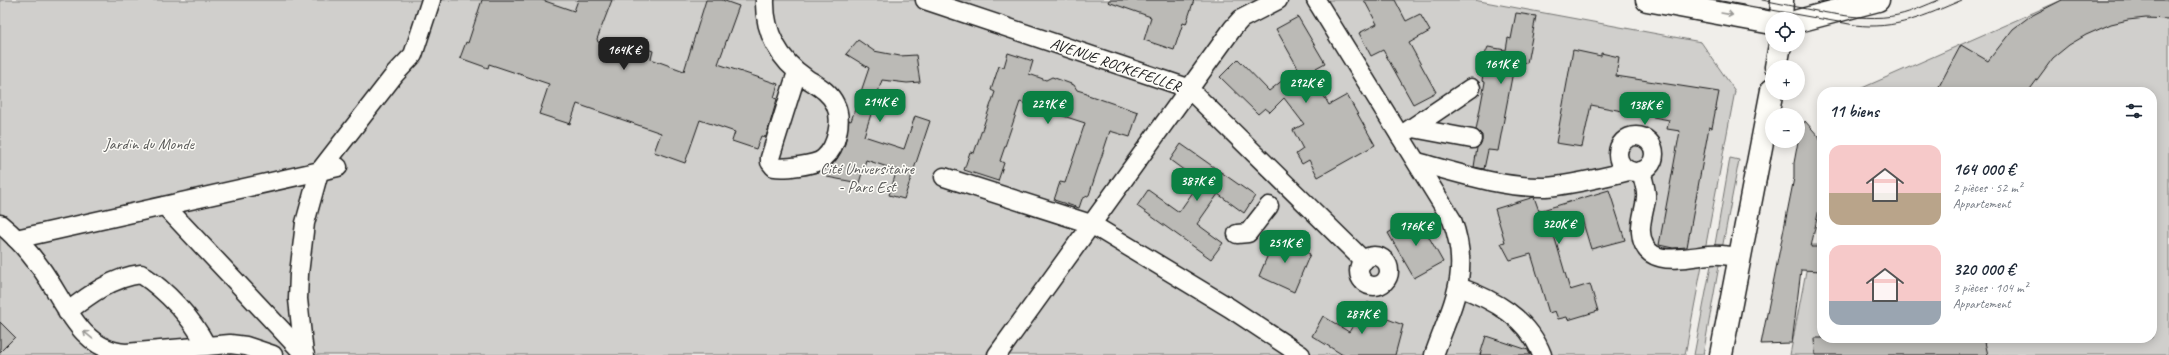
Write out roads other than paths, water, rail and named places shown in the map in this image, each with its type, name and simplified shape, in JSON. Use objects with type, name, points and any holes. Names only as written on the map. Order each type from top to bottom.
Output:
[{"type":"main road","points":[[1647,0],[1765,22]]},
{"type":"main road","points":[[1781,12],[1782,0]]},
{"type":"main road","points":[[1805,19],[1878,0]]},
{"type":"main road","points":[[1721,355],[1770,100]]},
{"type":"lane","points":[[765,0],[764,12],[773,43],[797,72],[829,94],[836,104],[839,118],[836,138],[828,154],[819,162],[789,167],[774,167],[770,162],[770,158],[797,72]]},
{"type":"lane","name":"AVENUE ROCKEFELLER","points":[[925,0],[1188,88],[1364,261]]},
{"type":"lane","points":[[997,355],[1188,88],[1241,19],[1278,0]]},
{"type":"lane","points":[[1316,0],[1406,132],[1417,162],[1452,220],[1459,238],[1462,262],[1459,287],[1434,355]]},
{"type":"lane","points":[[304,354],[298,299],[299,274],[305,223],[319,172],[395,74],[413,55],[426,1]]},
{"type":"lane","points":[[1406,132],[1471,88]]},
{"type":"lane","points":[[1406,132],[1472,139]]},
{"type":"lane","points":[[1417,162],[1488,180],[1534,186],[1556,186],[1636,171],[1646,196],[1641,230],[1644,243],[1650,251],[1660,257],[1670,260],[1721,254],[1740,257]]},
{"type":"lane","points":[[16,239],[338,167]]},
{"type":"lane","points":[[944,177],[1090,224],[1230,308],[1301,355]]},
{"type":"lane","points":[[165,206],[304,354]]},
{"type":"lane","points":[[1237,234],[1248,233],[1269,206]]},
{"type":"lane","points":[[0,224],[16,239],[40,268],[67,312],[87,335],[115,352],[237,344],[273,355]]},
{"type":"lane","points":[[67,312],[90,295],[112,282],[141,274],[179,308],[198,331],[206,345]]},
{"type":"lane","points":[[1459,287],[1487,299],[1513,316],[1529,330],[1542,355]]},
{"type":"tram line","points":[[1716,0],[1855,25],[1870,26],[1897,24],[1962,0]]},
{"type":"tram line","points":[[1762,0],[1830,14],[1866,17],[1898,15],[1939,0]]},
{"type":"park label","name":"Jardin du Monde","points":[[149,143]]},
{"type":"park label","name":"Cité Universitaire - Parc Est","points":[[867,177]]}]
